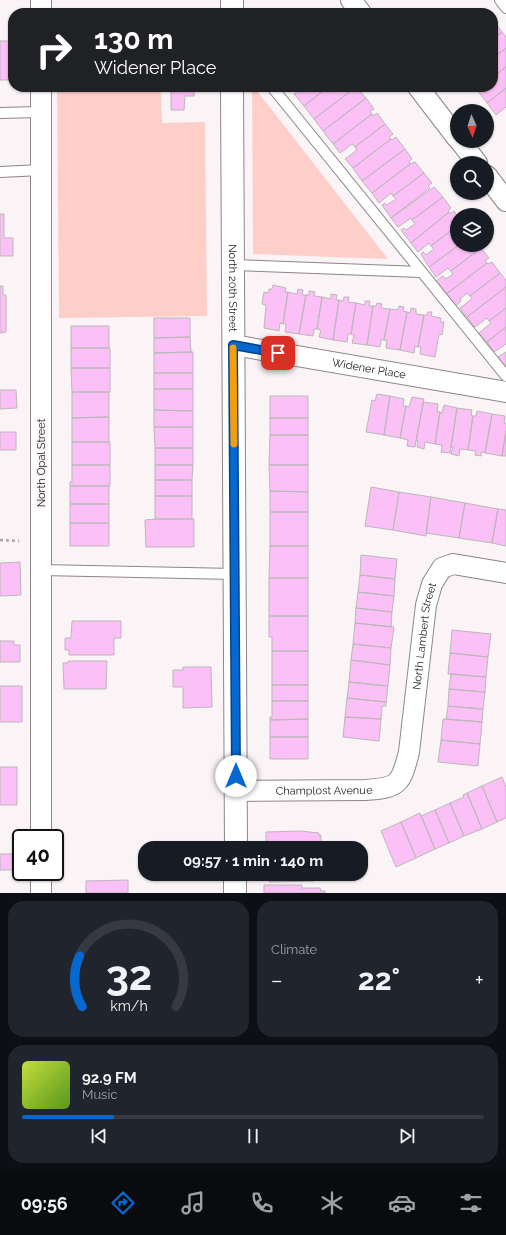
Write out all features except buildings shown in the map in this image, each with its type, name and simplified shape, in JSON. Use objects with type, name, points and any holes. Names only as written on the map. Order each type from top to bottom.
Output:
[{"type":"street","points":[[351,0],[357,8]]},
{"type":"street","name":"North Opal Street","points":[[41,92],[41,829]]},
{"type":"street","name":"North 20th Street","points":[[232,92],[236,841]]},
{"type":"street","points":[[422,92],[450,129]]},
{"type":"street","points":[[465,148],[472,156]]},
{"type":"street","points":[[494,185],[506,201]]},
{"type":"street","name":"Widener Place","points":[[233,345],[506,392]]},
{"type":"street","name":"North Lambert Street","points":[[404,772],[409,752],[426,604],[432,584],[442,568],[453,564],[506,573]]},
{"type":"street","name":"Champlost Avenue","points":[[236,791],[384,789],[398,783],[404,772]]},
{"type":"street","points":[[41,881],[41,893]]},
{"type":"street","points":[[235,881],[235,893]]},
{"type":"lane","points":[[500,0],[506,8]]},
{"type":"lane","points":[[276,92],[506,376]]},
{"type":"lane","points":[[0,113],[41,112]]},
{"type":"lane","points":[[0,172],[41,170]]},
{"type":"lane","points":[[233,264],[422,272]]},
{"type":"lane","points":[[41,570],[235,574]]},
{"type":"shaded area","points":[[57,92],[161,92],[162,123],[205,122],[207,316],[59,318]]},
{"type":"shaded area","points":[[252,92],[258,92],[388,259],[253,254]]},
{"type":"slow traffic","points":[[233,348],[234,444]]},
{"type":"route","points":[[236,776],[233,345],[278,353]]}]
